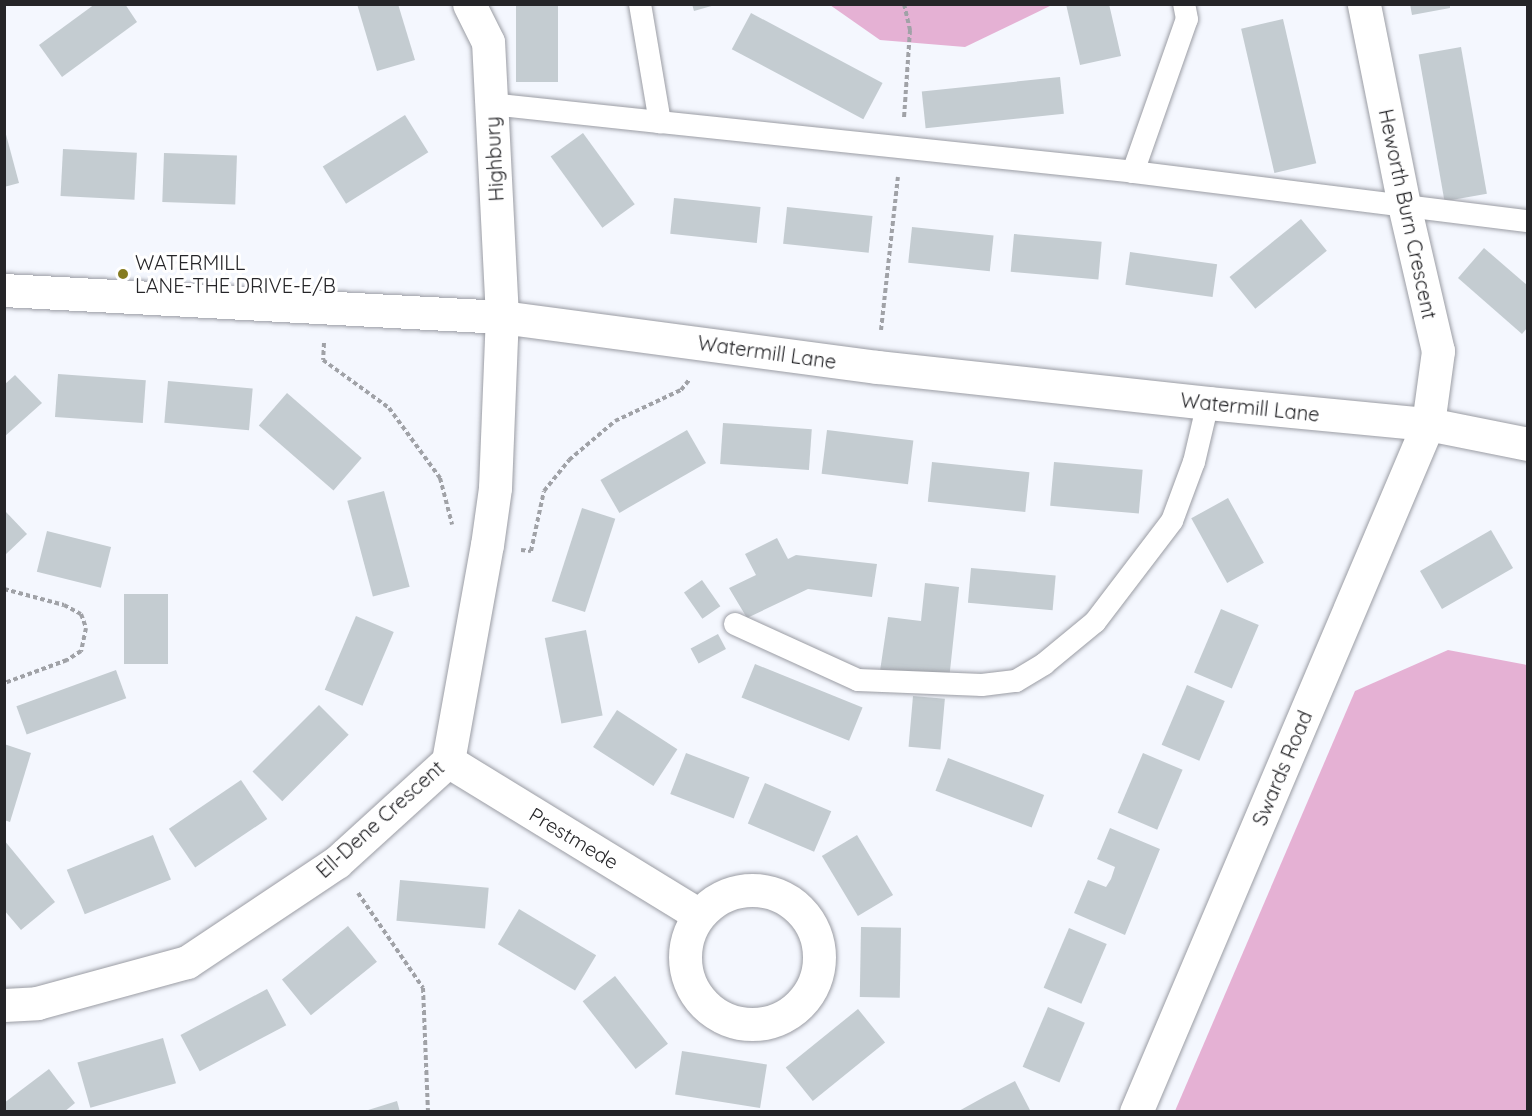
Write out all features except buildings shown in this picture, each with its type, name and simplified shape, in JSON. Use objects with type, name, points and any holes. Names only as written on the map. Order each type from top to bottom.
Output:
[{"type":"street","name":"Highbury","points":[[469,4],[488,42],[502,317]]},
{"type":"street","name":"Heworth Burn Crescent","points":[[1364,4],[1404,205],[1438,351],[1428,424]]},
{"type":"street","name":"Watermill Lane","points":[[4,290],[502,317],[877,367],[1428,424],[1527,444]]},
{"type":"street","name":"Ell-Dene Crescent","points":[[4,1005],[37,1003],[187,962],[337,862],[448,761],[495,488],[502,317]]},
{"type":"street","name":"Swards Road","points":[[1136,1112],[1428,424]]},
{"type":"street","name":"Prestmede","points":[[448,761],[699,915]]},
{"type":"street","points":[[764,890],[790,901],[807,917],[816,934],[820,958],[816,981],[804,1002],[774,1022],[750,1025],[724,1019],[705,1006],[687,975],[685,952],[690,929],[699,915],[717,899],[741,891],[764,890]]},
{"type":"lane","points":[[640,4],[660,122]]},
{"type":"lane","points":[[1133,172],[1187,19],[1184,4]]},
{"type":"lane","points":[[491,104],[1133,172],[1527,221]]},
{"type":"lane","points":[[735,624],[858,680],[982,685],[1016,681],[1044,664],[1095,622],[1172,520],[1194,462],[1208,403]]},
{"type":"path","points":[[877,367],[902,147],[910,30],[904,4]]},
{"type":"path","points":[[327,307],[323,360],[389,408],[440,478],[458,548],[487,544],[531,551],[544,491],[569,460],[615,421],[644,405],[681,390],[690,383],[698,343]]},
{"type":"path","points":[[4,590],[64,605],[81,614],[86,628],[81,651],[67,660],[4,683]]},
{"type":"path","points":[[337,862],[423,988],[428,1112]]},
{"type":"shaded area","points":[[830,5],[1052,5],[965,47],[880,40]]},
{"type":"shaded area","points":[[1448,650],[1527,665],[1527,1111],[1175,1111],[1355,691]]},
{"type":"place","name":"WATERMILL LANE-THE DRIVE-E/B","points":[[123,274]]}]
